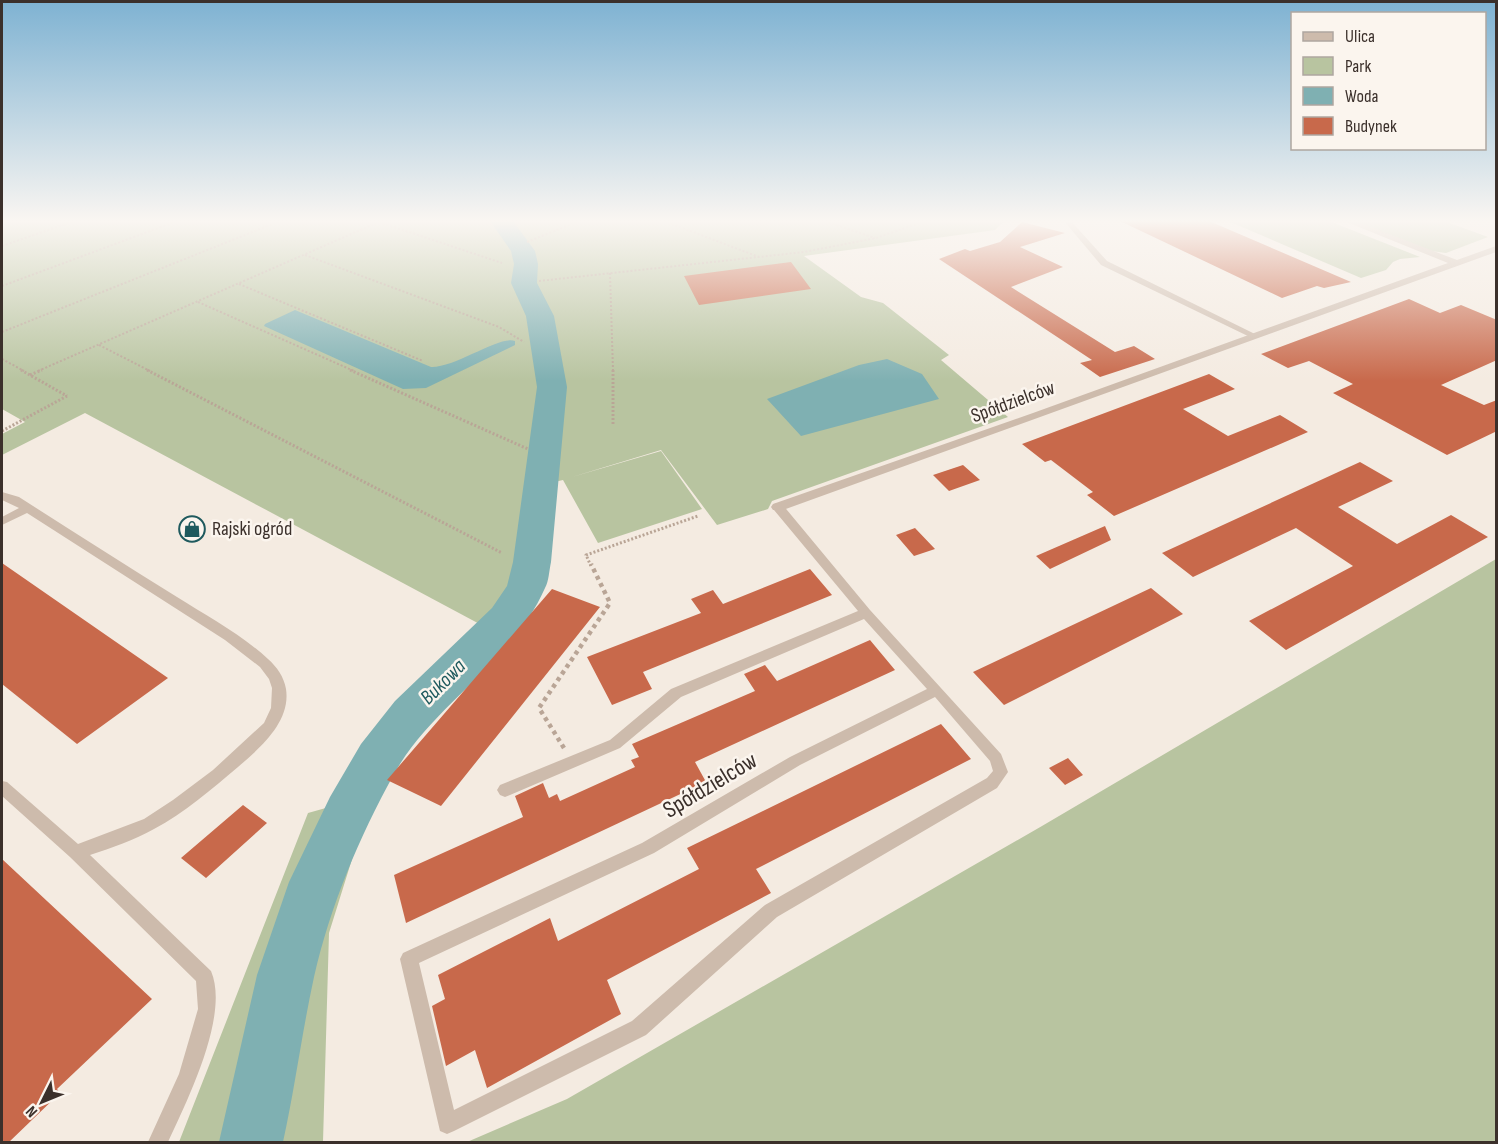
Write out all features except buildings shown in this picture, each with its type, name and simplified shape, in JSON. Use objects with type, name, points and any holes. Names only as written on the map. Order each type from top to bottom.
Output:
[{"type":"street","name":"Spółdzielców","points":[[778,507],[1425,274]]},
{"type":"lane","points":[[1128,274],[1255,336]]},
{"type":"lane","points":[[2,496],[15,500],[230,637],[263,662],[278,682],[280,701],[264,735],[186,799],[150,824],[76,852]]},
{"type":"lane","name":"Spółdzielców","points":[[778,507],[866,613],[937,690],[996,758],[1001,772],[992,783],[771,911],[639,1028],[447,1124],[409,959],[648,848],[795,761],[937,690]]},
{"type":"lane","points":[[2,521],[27,508]]},
{"type":"lane","points":[[506,790],[615,744],[676,693],[866,613]]},
{"type":"lane","points":[[2,787],[76,852],[205,977],[207,1010],[188,1076],[158,1143]]},
{"type":"path","points":[[2,286],[33,274]]},
{"type":"path","points":[[2,332],[146,274]]},
{"type":"path","points":[[30,375],[258,274]]},
{"type":"path","points":[[358,274],[499,327],[524,342]]},
{"type":"path","points":[[539,281],[598,274]]},
{"type":"path","points":[[610,274],[613,319],[613,424]]},
{"type":"path","points":[[238,283],[423,361]]},
{"type":"path","points":[[197,301],[528,450]]},
{"type":"path","points":[[99,345],[502,553]]},
{"type":"path","points":[[2,359],[67,396],[2,431]]},
{"type":"path","points":[[573,762],[539,708],[610,603],[586,555],[698,516]]},
{"type":"green space","points":[[2,274],[517,274],[518,290],[533,321],[542,377],[542,398],[521,578],[512,596],[487,628],[85,413],[2,455],[2,434],[25,422],[2,409]]},
{"type":"green space","points":[[529,274],[830,274],[861,297],[883,303],[949,355],[941,360],[1008,417],[772,501],[768,509],[717,525],[661,450],[572,477],[661,451],[702,509],[598,543],[563,480],[550,483],[558,378],[546,323],[530,284]]},
{"type":"green space","points":[[1353,274],[1372,274],[1361,278]]},
{"type":"green space","points":[[1496,559],[1496,1142],[467,1142],[567,1099],[1042,826]]},
{"type":"green space","points":[[372,795],[329,933],[323,1142],[179,1142],[308,813]]},
{"type":"water","points":[[295,310],[431,367],[452,363],[508,340],[515,341],[515,345],[426,388],[403,389],[264,326]]},
{"type":"water","points":[[887,359],[922,374],[939,399],[801,436],[767,399],[859,365]]},
{"type":"waterway","name":"Bukowa","points":[[251,1142],[286,975],[316,882],[348,813],[378,758],[411,714],[507,619],[526,587],[532,562],[552,387],[540,316],[524,283],[525,274]]},
{"type":"place","name":"Rajski ogród","points":[[192,529]]}]
